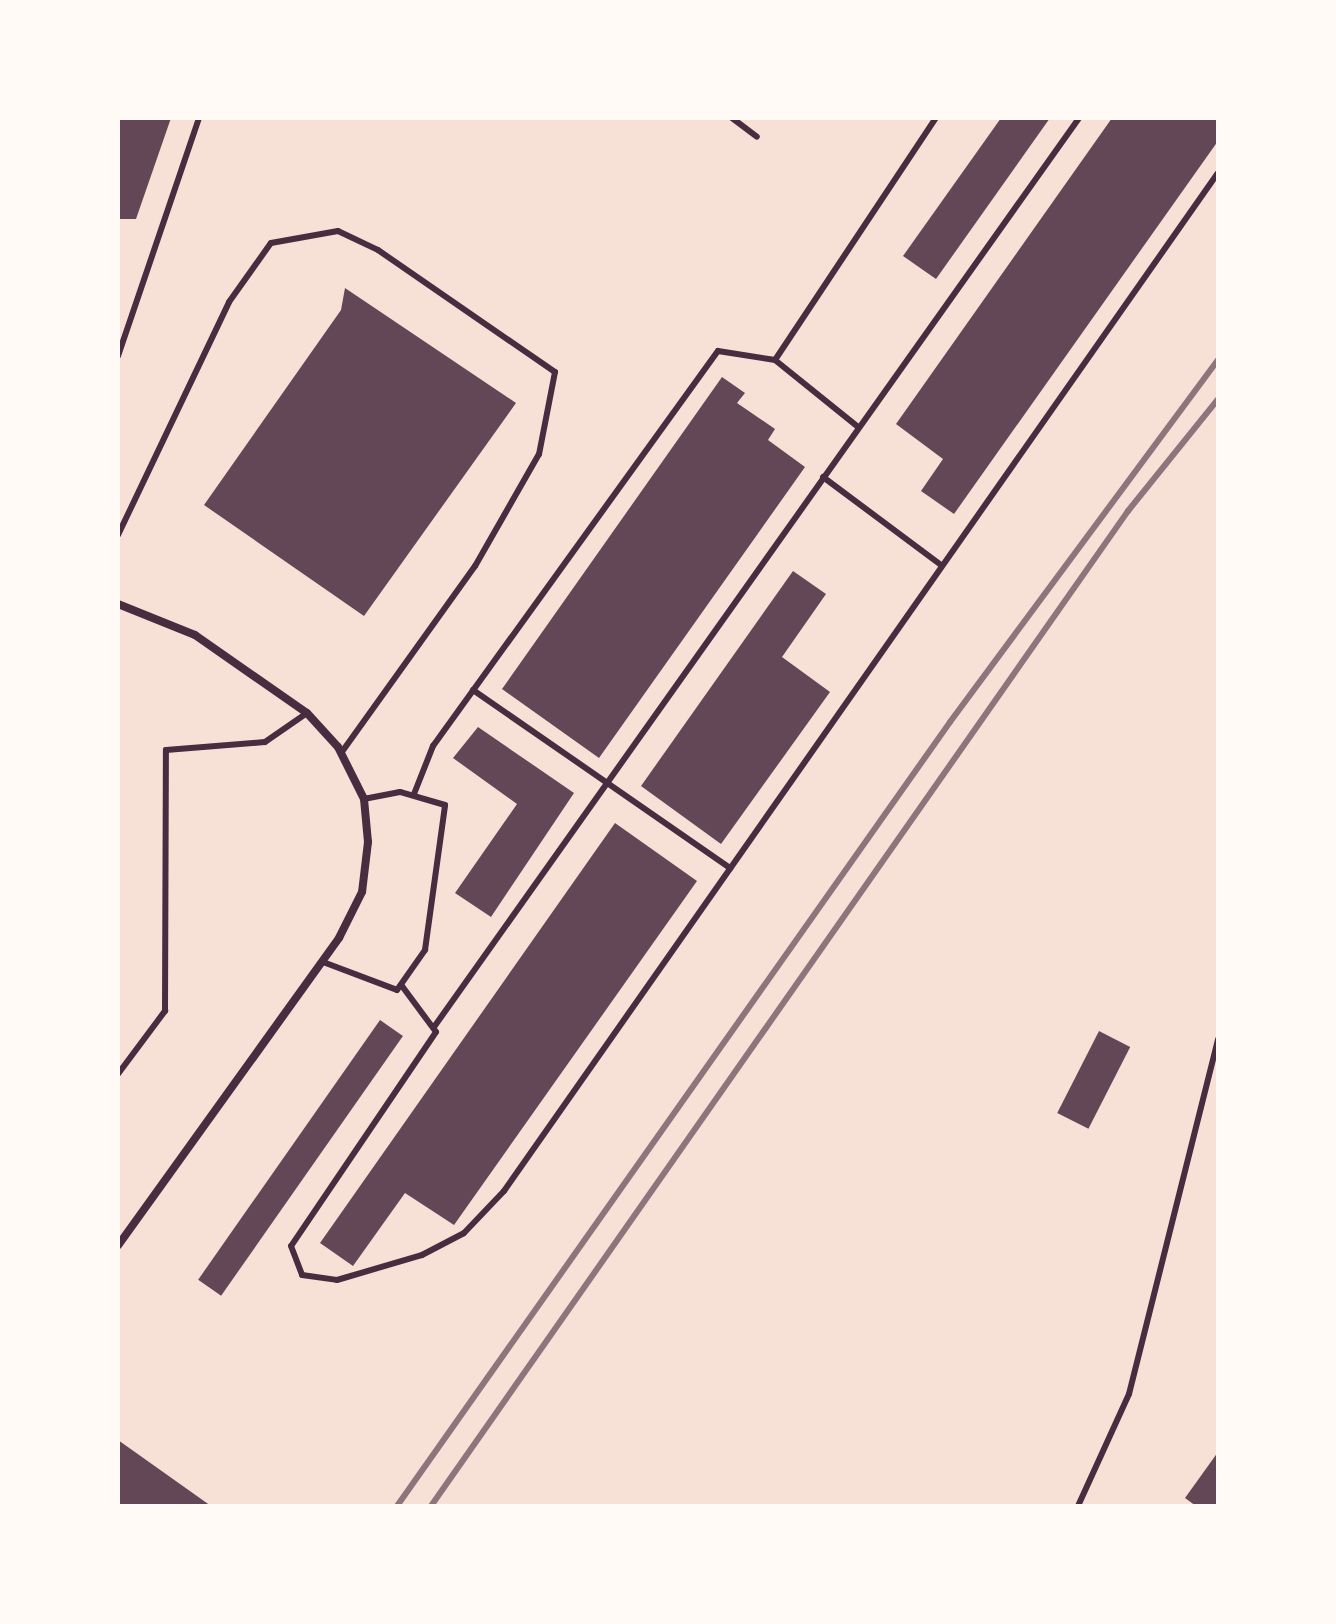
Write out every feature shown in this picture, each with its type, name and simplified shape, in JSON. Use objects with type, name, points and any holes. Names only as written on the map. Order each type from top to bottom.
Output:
[{"type":"street","points":[[118,604],[195,635],[307,713],[341,753],[364,799],[362,892],[323,962],[118,1245]]},
{"type":"lane","points":[[118,356],[199,118]]},
{"type":"lane","points":[[732,118],[757,137]]},
{"type":"lane","points":[[775,360],[936,118]]},
{"type":"lane","points":[[1079,118],[434,1027],[433,1042],[291,1246],[302,1275],[337,1280],[422,1255],[464,1233],[504,1191],[1218,173]]},
{"type":"lane","points":[[118,535],[229,302],[271,243],[338,231],[378,250],[555,372],[532,466],[475,566],[341,753]]},
{"type":"lane","points":[[414,794],[433,746],[718,351],[775,360],[858,427]]},
{"type":"lane","points":[[823,477],[941,565]]},
{"type":"lane","points":[[473,690],[730,868]]},
{"type":"lane","points":[[118,1074],[165,1011],[166,750],[265,742],[307,713]]},
{"type":"lane","points":[[323,962],[386,989],[402,986],[425,950],[445,805],[414,794],[364,799]]},
{"type":"lane","points":[[402,986],[434,1027]]},
{"type":"lane","points":[[1078,1506],[1129,1394],[1218,1039]]},
{"type":"building","points":[[118,118],[171,118],[136,219],[118,219]]},
{"type":"building","points":[[1001,118],[1050,118],[936,279],[903,256]]},
{"type":"building","points":[[1112,118],[1218,118],[1218,141],[954,514],[921,491],[943,459],[896,424]]},
{"type":"building","points":[[345,288],[516,403],[364,616],[204,505],[341,310]]},
{"type":"building","points":[[722,377],[745,393],[737,403],[775,429],[768,440],[805,467],[599,758],[502,689]]},
{"type":"building","points":[[793,571],[826,594],[782,657],[830,692],[721,844],[641,786]]},
{"type":"building","points":[[478,727],[574,793],[491,917],[455,893],[517,804],[453,758]]},
{"type":"building","points":[[615,823],[697,881],[454,1225],[405,1193],[353,1266],[320,1243]]},
{"type":"building","points":[[380,1020],[403,1036],[221,1296],[198,1280]]},
{"type":"building","points":[[1099,1031],[1130,1047],[1088,1129],[1057,1113]]},
{"type":"building","points":[[118,1440],[211,1506],[118,1506]]},
{"type":"building","points":[[1218,1452],[1218,1506],[1196,1506],[1185,1498]]},
{"type":"railway","points":[[397,1506],[950,722],[1218,360]]},
{"type":"railway","points":[[431,1506],[1128,511],[1218,399]]}]
